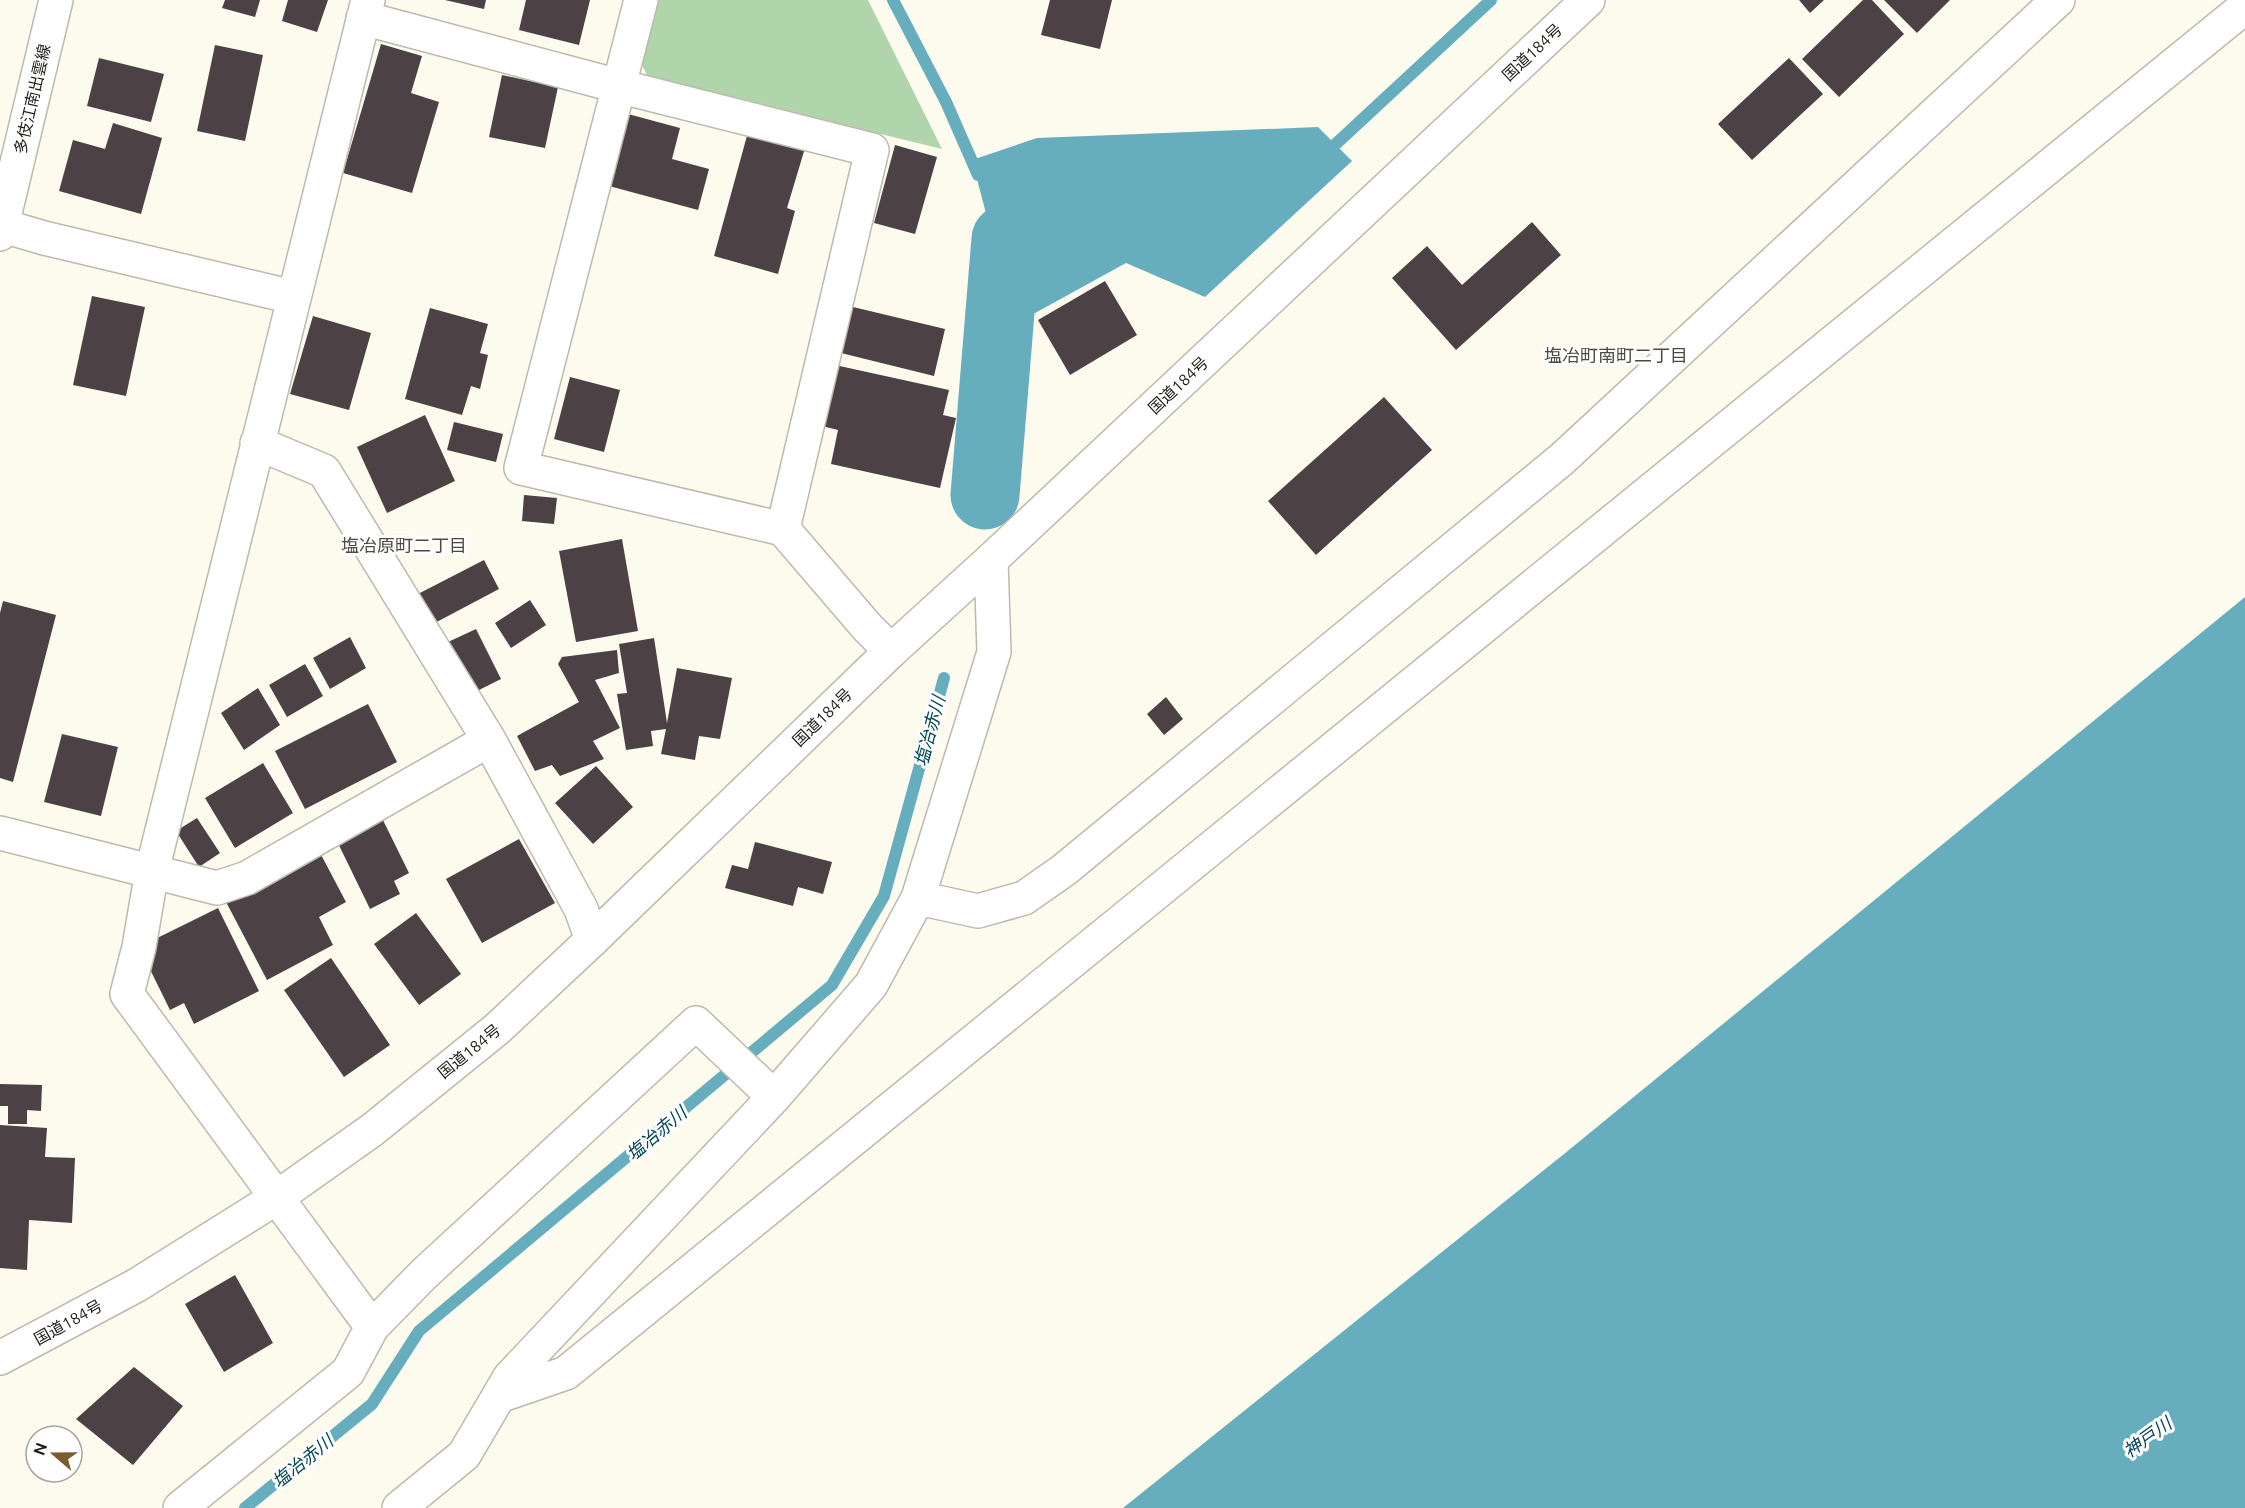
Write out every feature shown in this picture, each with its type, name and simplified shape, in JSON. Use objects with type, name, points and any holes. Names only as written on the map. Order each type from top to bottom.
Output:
[{"type":"main road","name":"多伎江南出雲線","points":[[1,228],[56,0]]},
{"type":"main road","points":[[641,0],[521,468],[783,529],[867,627],[891,651]]},
{"type":"main road","name":"国道184号","points":[[0,1358],[137,1285],[276,1198],[372,1130],[497,1029],[891,651],[1588,0]]},
{"type":"main road","points":[[918,898],[978,911],[1024,898],[1064,870],[1562,459],[2058,0]]},
{"type":"main road","points":[[499,1396],[566,1373],[2245,7]]},
{"type":"main road","points":[[372,1327],[127,994],[139,947],[152,871],[365,9],[618,86],[872,150],[783,529]]},
{"type":"main road","points":[[1,228],[293,297]]},
{"type":"main road","points":[[256,443],[324,471],[489,740],[581,909],[592,940]]},
{"type":"main road","points":[[399,1508],[464,1455],[510,1377],[774,1097],[871,986],[918,898],[994,652],[991,560]]},
{"type":"main road","points":[[0,833],[217,888],[247,878],[489,740]]},
{"type":"main road","points":[[180,1508],[348,1372],[372,1327],[424,1274],[696,1023],[774,1097]]},
{"type":"green space","points":[[654,0],[868,0],[942,149],[648,77],[640,61]]},
{"type":"water","points":[[1318,127],[1352,161],[1205,297],[1126,263],[1026,318],[984,323],[989,225],[972,160],[1037,138]]},
{"type":"water","name":"神戸川","points":[[2245,597],[2245,1508],[1123,1508],[1564,1154]]},
{"type":"building","points":[[225,0],[260,0],[255,17],[222,8]]},
{"type":"building","points":[[288,0],[328,0],[317,32],[282,21]]},
{"type":"building","points":[[445,0],[486,0],[484,9]]},
{"type":"building","points":[[526,0],[590,0],[579,45],[519,30]]},
{"type":"building","points":[[1050,0],[1112,0],[1100,49],[1041,35]]},
{"type":"building","points":[[1799,0],[1824,0],[1810,13]]},
{"type":"building","points":[[1863,0],[1872,0],[1904,34],[1839,97],[1802,59]]},
{"type":"building","points":[[1884,0],[1950,0],[1917,33]]},
{"type":"building","points":[[381,44],[422,56],[411,93],[439,102],[412,193],[343,173]]},
{"type":"building","points":[[215,45],[263,55],[245,141],[197,131]]},
{"type":"building","points":[[99,58],[164,74],[151,122],[87,106]]},
{"type":"building","points":[[1789,58],[1823,94],[1752,160],[1718,124]]},
{"type":"building","points":[[502,75],[558,87],[545,148],[489,137]]},
{"type":"building","points":[[628,114],[680,128],[672,159],[709,169],[698,210],[609,186]]},
{"type":"building","points":[[113,123],[162,138],[141,214],[59,191],[73,140],[105,149]]},
{"type":"building","points":[[748,132],[805,148],[787,208],[795,211],[778,274],[714,256]]},
{"type":"building","points":[[895,145],[937,157],[915,234],[874,223]]},
{"type":"building","points":[[1532,222],[1561,255],[1456,350],[1392,278],[1427,246],[1462,285]]},
{"type":"building","points":[[1105,281],[1137,335],[1070,375],[1038,320]]},
{"type":"building","points":[[92,296],[145,307],[126,396],[73,385]]},
{"type":"building","points":[[853,307],[945,329],[934,376],[841,353]]},
{"type":"building","points":[[430,308],[488,324],[480,353],[488,355],[480,389],[471,386],[462,415],[405,399]]},
{"type":"building","points":[[313,316],[371,333],[349,410],[290,394]]},
{"type":"building","points":[[835,365],[949,390],[943,415],[956,418],[940,488],[831,464],[838,430],[822,426]]},
{"type":"building","points":[[570,377],[620,390],[604,452],[554,439]]},
{"type":"building","points":[[1384,397],[1432,450],[1316,555],[1268,501]]},
{"type":"building","points":[[425,415],[455,481],[387,513],[357,447]]},
{"type":"building","points":[[454,422],[503,434],[496,462],[447,450]]},
{"type":"building","points":[[524,495],[557,498],[554,524],[522,521]]},
{"type":"building","points":[[622,539],[638,631],[576,642],[559,551]]},
{"type":"building","points":[[484,560],[499,589],[431,625],[416,595]]},
{"type":"building","points":[[530,600],[546,625],[511,648],[495,623]]},
{"type":"building","points":[[3,601],[56,615],[13,782],[0,778],[0,613]]},
{"type":"building","points":[[476,629],[501,679],[473,693],[448,642]]},
{"type":"building","points":[[350,637],[366,668],[330,689],[313,658]]},
{"type":"building","points":[[654,638],[667,723],[677,668],[732,678],[720,739],[699,736],[695,760],[661,754],[666,729],[651,731],[653,746],[626,750],[617,694],[627,693],[619,644]]},
{"type":"building","points":[[617,650],[619,673],[595,680],[620,728],[593,741],[604,759],[560,776],[552,765],[535,771],[517,736],[579,702],[558,664],[562,657]]},
{"type":"building","points":[[305,664],[323,696],[287,717],[269,685]]},
{"type":"building","points":[[258,688],[280,725],[244,750],[221,713]]},
{"type":"building","points":[[1166,697],[1183,719],[1164,735],[1147,714]]},
{"type":"building","points":[[368,704],[397,762],[305,809],[275,751]]},
{"type":"building","points":[[62,734],[118,747],[101,816],[44,802]]},
{"type":"building","points":[[263,763],[293,813],[235,848],[205,798]]},
{"type":"building","points":[[596,766],[633,807],[593,844],[555,803]]},
{"type":"building","points":[[379,812],[409,873],[394,881],[400,894],[370,909],[334,835]]},
{"type":"building","points":[[197,818],[220,853],[199,867],[176,831]]},
{"type":"building","points":[[519,839],[555,903],[482,943],[446,879]]},
{"type":"building","points":[[755,842],[832,862],[823,894],[798,887],[793,906],[725,888],[732,865],[748,869]]},
{"type":"building","points":[[318,849],[346,902],[319,917],[333,945],[267,980],[225,900]]},
{"type":"building","points":[[218,908],[259,991],[194,1024],[184,1003],[170,1010],[139,947]]},
{"type":"building","points":[[416,913],[461,974],[419,1005],[374,944]]},
{"type":"building","points":[[331,958],[390,1045],[344,1077],[284,990]]},
{"type":"building","points":[[0,1084],[42,1085],[41,1111],[27,1110],[27,1124],[8,1124],[8,1106],[0,1106]]},
{"type":"building","points":[[0,1125],[47,1128],[45,1157],[75,1158],[72,1223],[29,1220],[27,1270],[0,1268]]},
{"type":"building","points":[[235,1275],[273,1343],[224,1372],[185,1304]]},
{"type":"building","points":[[134,1367],[183,1406],[133,1465],[76,1419]]},
{"type":"waterway","points":[[893,0],[946,102],[978,175]]},
{"type":"waterway","points":[[1325,154],[1491,0]]},
{"type":"waterway","name":"塩冶赤川","points":[[985,495],[1006,239]]},
{"type":"waterway","name":"塩冶赤川","points":[[245,1508],[372,1404],[419,1331],[832,985],[884,896],[944,678]]},
{"type":"district","name":"塩冶町南町二丁目","points":[[1616,355]]},
{"type":"district","name":"塩冶原町二丁目","points":[[404,545]]}]
